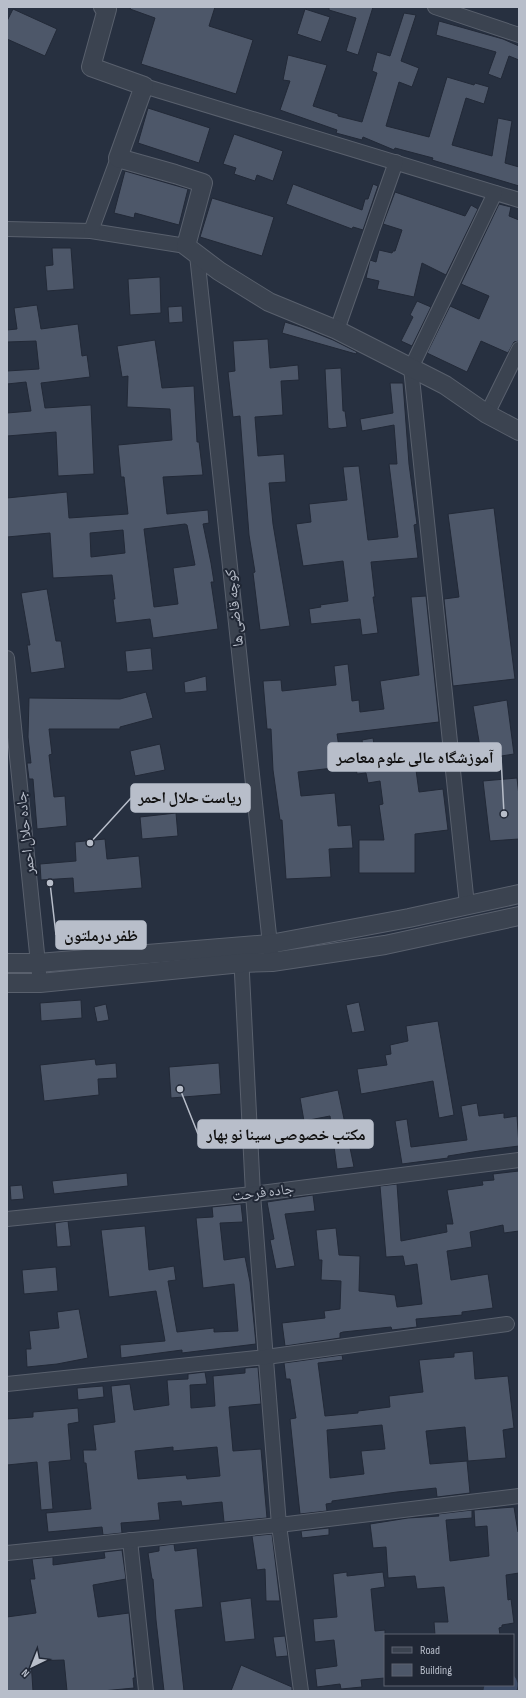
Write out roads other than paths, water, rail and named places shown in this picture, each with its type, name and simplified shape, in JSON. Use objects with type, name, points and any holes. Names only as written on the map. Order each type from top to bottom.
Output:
[{"type":"street","points":[[434,7],[519,35]]},
{"type":"street","points":[[106,8],[91,67],[144,86],[519,200]]},
{"type":"street","points":[[91,231],[144,86]]},
{"type":"street","points":[[118,158],[203,183],[192,251]]},
{"type":"street","points":[[337,330],[396,162]]},
{"type":"street","points":[[467,905],[411,368],[495,193]]},
{"type":"street","points":[[7,230],[91,231],[192,251],[219,271],[269,302],[337,330],[444,385],[487,414],[519,431]]},
{"type":"street","name":"کوچه قاضی ها","points":[[192,251],[272,962]]},
{"type":"street","points":[[487,414],[519,349]]},
{"type":"street","name":"جاده حلال احمر","points":[[7,658],[40,983]]},
{"type":"street","points":[[7,983],[40,983],[241,955],[270,944],[409,918],[519,894]]},
{"type":"street","points":[[7,964],[241,955],[272,962],[385,945],[519,916]]},
{"type":"street","points":[[241,955],[253,1194],[279,1525],[301,1691]]},
{"type":"street","name":"جاده فرحت","points":[[7,1218],[253,1194],[519,1160]]},
{"type":"street","points":[[7,1384],[266,1357],[507,1324]]},
{"type":"street","points":[[7,1553],[279,1525],[519,1496]]},
{"type":"street","points":[[130,1540],[146,1691]]},
{"type":"waterway","points":[[497,1691],[503,1686]]},
{"type":"place","name":"آموزشگاه عالی علوم معاصر","points":[[504,814]]},
{"type":"place","name":"ریاست حلال احمر","points":[[90,843]]},
{"type":"place","name":"ظفر درملتون","points":[[50,883]]},
{"type":"place","name":"مکتب خصوصی سینا نو بهار","points":[[180,1089]]}]
